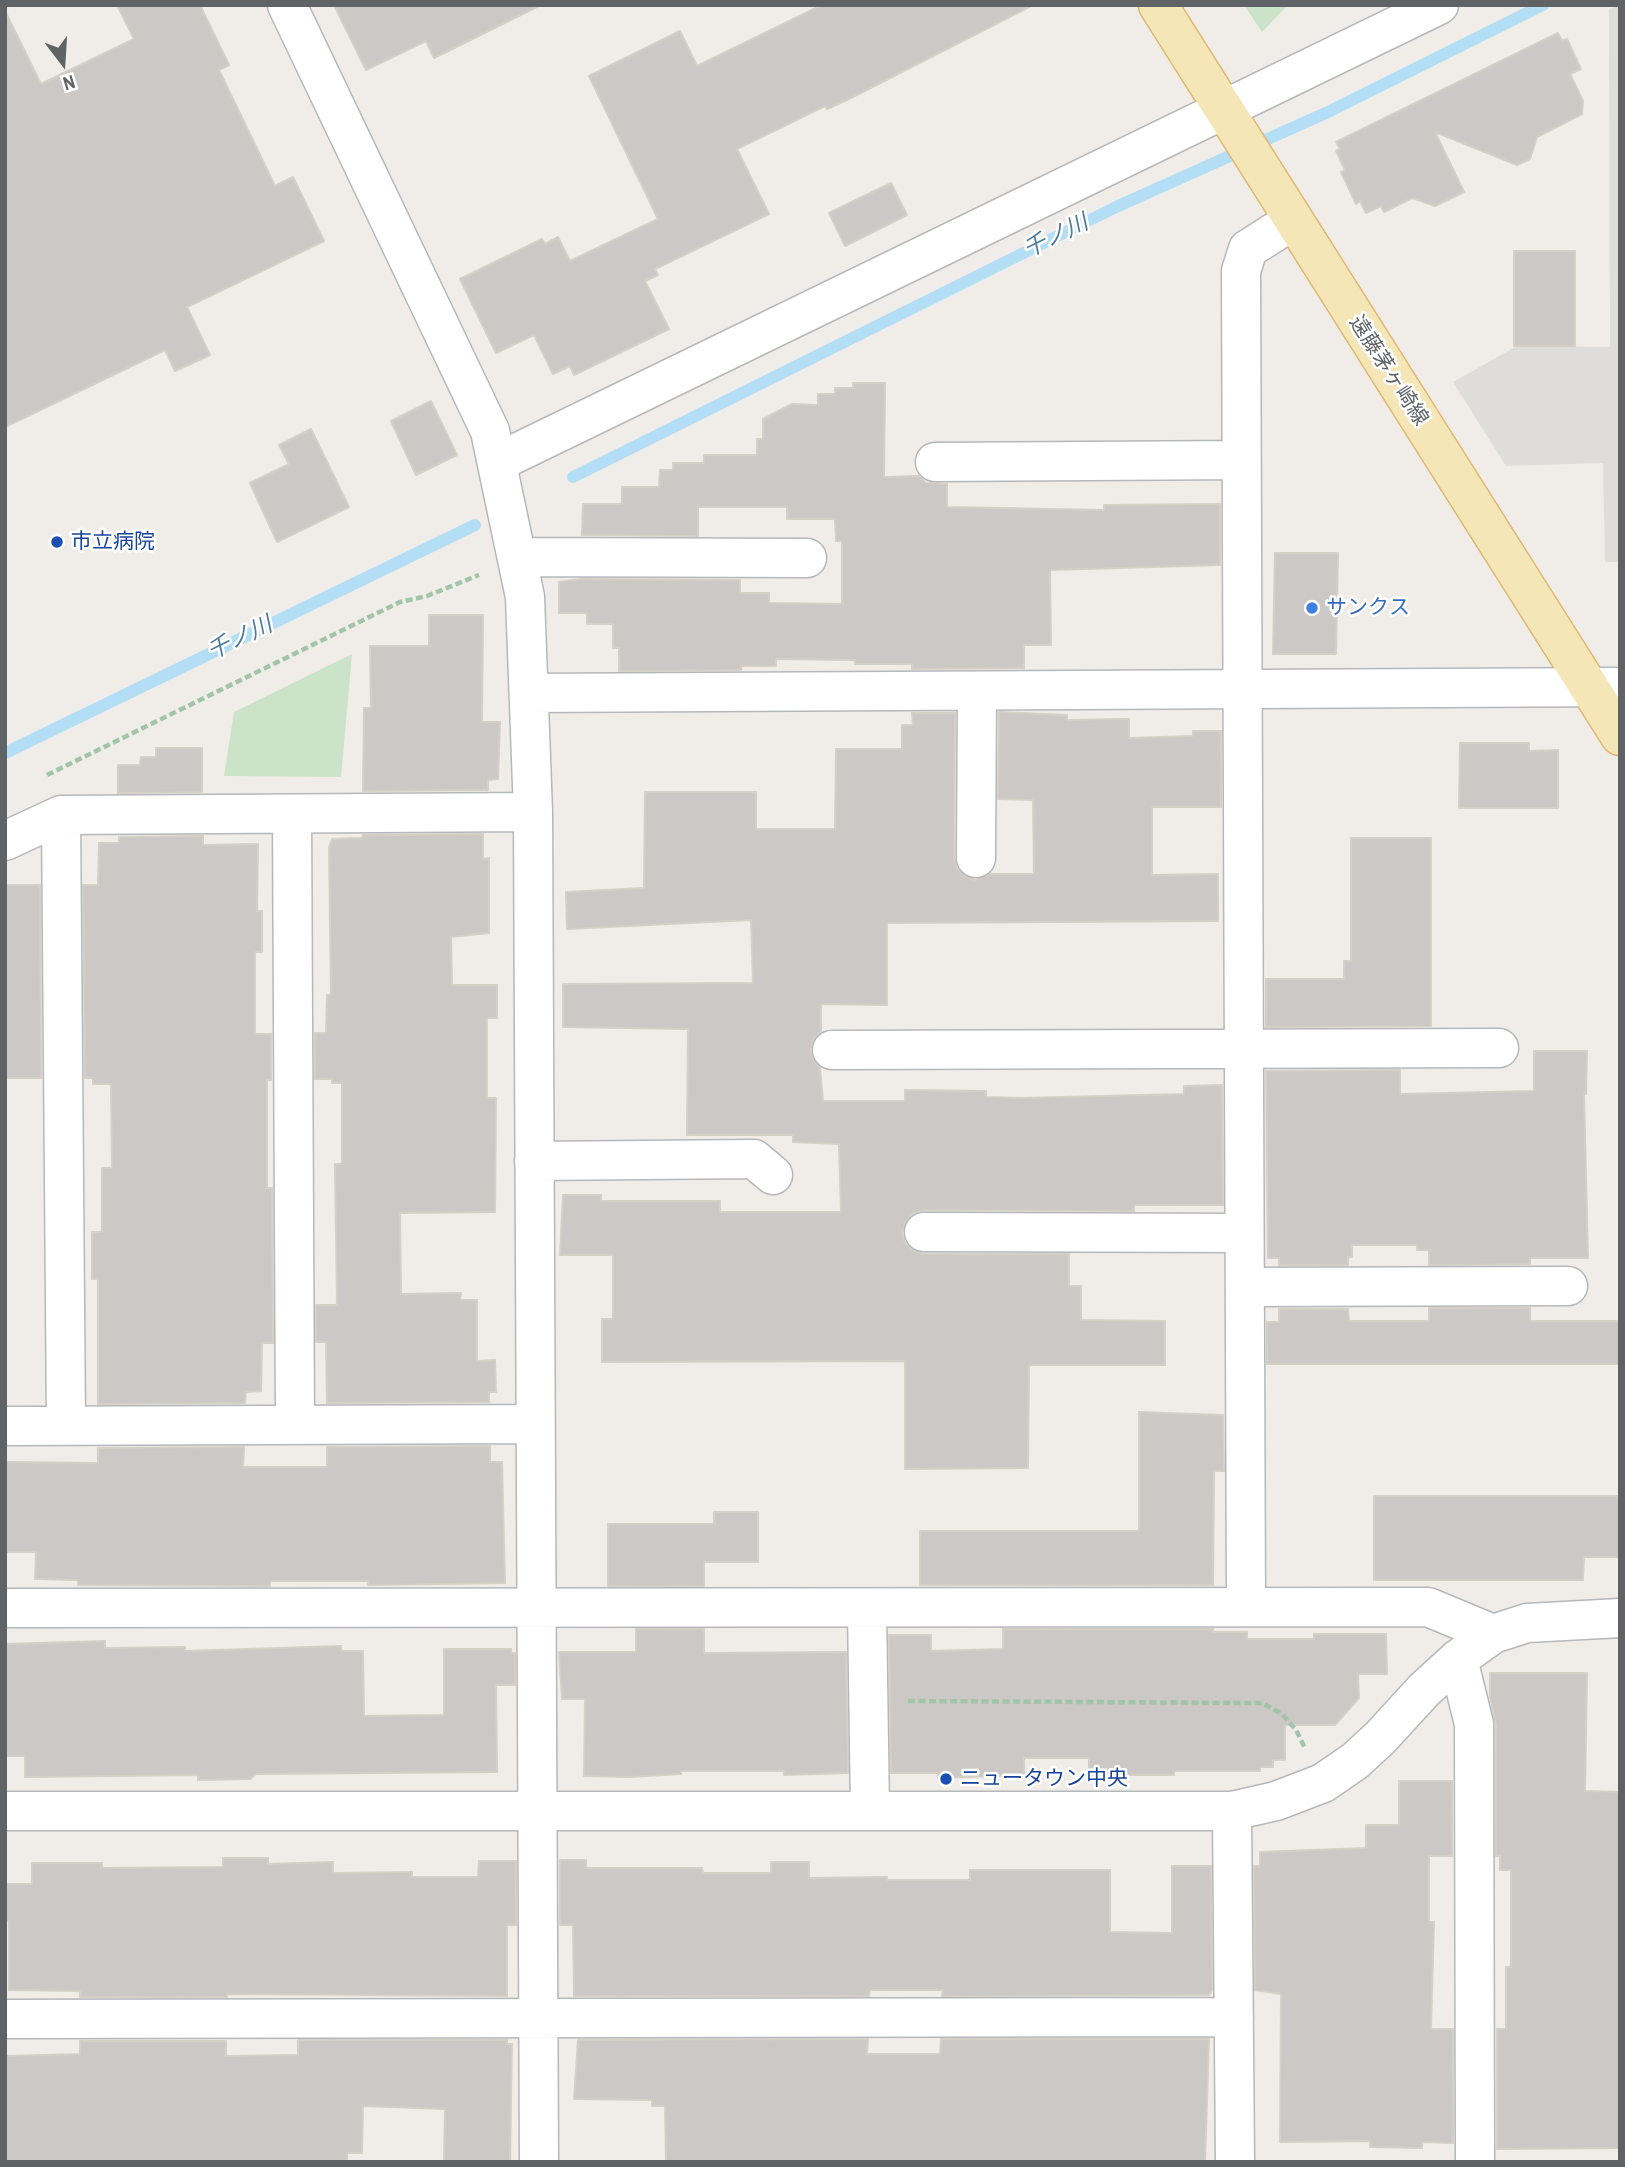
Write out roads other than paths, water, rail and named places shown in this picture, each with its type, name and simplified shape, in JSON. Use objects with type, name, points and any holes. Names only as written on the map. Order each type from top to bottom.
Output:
[{"type":"main road","name":"遠藤茅ヶ崎線","points":[[1158,5],[1282,206],[1605,687],[1620,736]]},
{"type":"street","points":[[287,5],[490,431],[525,597],[533,813],[538,2162]]},
{"type":"street","points":[[498,462],[1228,121],[1439,5]]},
{"type":"street","points":[[1246,1606],[1241,271],[1248,249],[1282,206]]},
{"type":"street","points":[[934,462],[1241,460]]},
{"type":"street","points":[[518,561],[807,558]]},
{"type":"street","points":[[530,693],[1242,692],[1605,687]]},
{"type":"street","points":[[976,858],[977,692]]},
{"type":"street","points":[[5,841],[61,815],[533,813]]},
{"type":"street","points":[[292,814],[295,1424]]},
{"type":"street","points":[[61,815],[66,1426]]},
{"type":"street","points":[[832,1050],[1499,1048]]},
{"type":"street","points":[[534,1161],[754,1159],[773,1175]]},
{"type":"street","points":[[924,1232],[1244,1233]]},
{"type":"street","points":[[1245,1287],[1568,1286]]},
{"type":"street","points":[[5,1426],[535,1424]]},
{"type":"street","points":[[5,1608],[1428,1607],[1493,1634]]},
{"type":"street","points":[[867,1609],[870,1811]]},
{"type":"street","points":[[5,1811],[1232,1811],[1276,1801],[1323,1783],[1380,1738],[1424,1690],[1458,1659],[1493,1634],[1527,1623],[1620,1618]]},
{"type":"street","points":[[1458,1659],[1474,1724],[1475,2162]]},
{"type":"street","points":[[1232,1811],[1235,2162]]},
{"type":"street","points":[[5,2018],[1234,2017]]},
{"type":"waterway","name":"千ノ川","points":[[573,477],[1116,207],[1328,112],[1543,5]]},
{"type":"waterway","name":"千ノ川","points":[[5,753],[475,525]]},
{"type":"place","name":"市立病院","points":[[57,542]]},
{"type":"place","name":"サンクス","points":[[1312,608]]},
{"type":"place","name":"ニュータウン中央","points":[[946,1779]]}]
